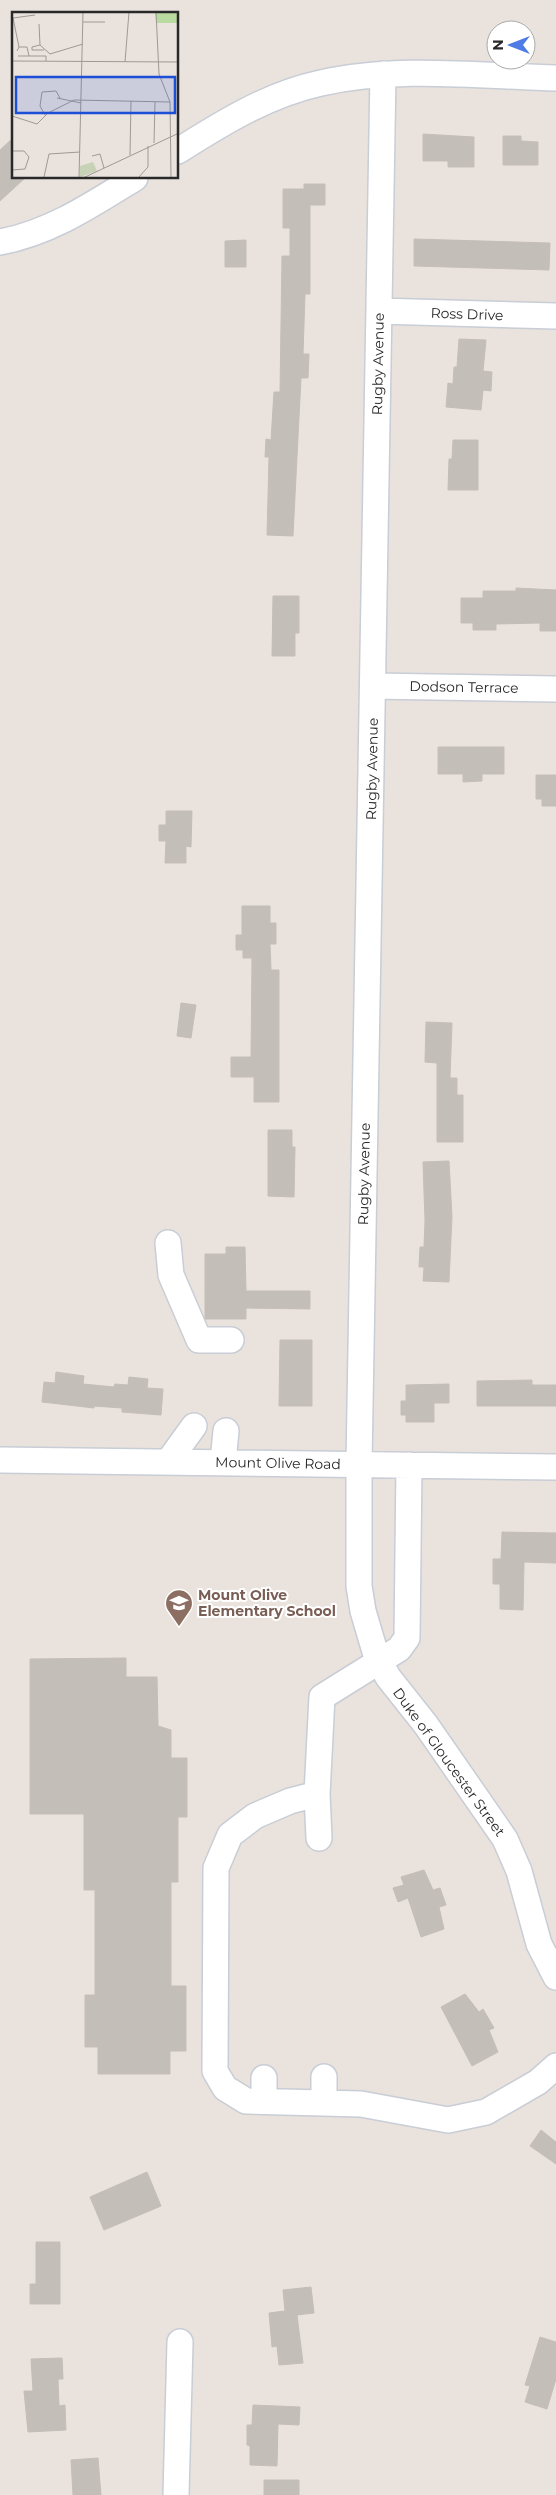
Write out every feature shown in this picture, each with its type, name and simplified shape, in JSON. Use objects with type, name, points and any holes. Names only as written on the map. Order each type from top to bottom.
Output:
[{"type":"street","points":[[179,150],[260,103],[320,83],[382,74],[556,78]]},
{"type":"street","name":"Rugby Avenue","points":[[359,1464],[382,74]]},
{"type":"street","points":[[0,242],[50,226],[82,211],[133,179]]},
{"type":"street","name":"Ross Drive","points":[[379,311],[556,316]]},
{"type":"street","name":"Dodson Terrace","points":[[373,686],[556,689]]},
{"type":"street","points":[[168,1243],[171,1275],[198,1340],[231,1340]]},
{"type":"street","points":[[168,1462],[194,1426]]},
{"type":"street","points":[[223,1462],[226,1431]]},
{"type":"street","name":"Mount Olive Road","points":[[0,1460],[556,1467]]},
{"type":"street","name":"Duke of Gloucester Street","points":[[359,1464],[359,1586],[363,1612],[376,1654],[388,1677],[426,1725],[506,1839],[519,1871],[539,1944],[556,1977]]},
{"type":"street","points":[[319,1838],[317,1794],[322,1697],[399,1649],[406,1638],[409,1465]]},
{"type":"street","points":[[317,1794],[290,1801],[255,1816],[230,1835],[216,1868],[215,2071],[225,2088],[246,2101],[264,2090],[324,2103],[361,2104],[448,2120],[486,2112],[538,2082],[556,2066]]},
{"type":"street","points":[[324,2077],[324,2103]]},
{"type":"street","points":[[176,2495],[180,2342]]},
{"type":"building","points":[[423,134],[474,137],[474,167],[448,167],[448,161],[423,161]]},
{"type":"building","points":[[503,136],[521,136],[521,141],[538,142],[538,165],[503,165]]},
{"type":"building","points":[[12,139],[12,179],[24,179],[0,201],[0,150]]},
{"type":"building","points":[[304,184],[325,184],[325,205],[310,205],[310,294],[305,294],[303,354],[309,354],[308,378],[301,378],[293,536],[267,535],[269,457],[265,457],[266,439],[271,440],[274,392],[280,392],[282,256],[290,256],[290,228],[283,228],[283,189],[304,189]]},
{"type":"building","points":[[414,239],[550,243],[549,270],[414,266]]},
{"type":"building","points":[[246,240],[246,267],[225,267],[225,241]]},
{"type":"building","points":[[459,339],[486,340],[483,371],[492,372],[491,391],[483,390],[481,410],[446,407],[448,383],[453,384],[454,367],[457,367]]},
{"type":"building","points":[[453,440],[478,440],[478,490],[448,490],[449,459],[452,459]]},
{"type":"building","points":[[516,588],[556,590],[556,631],[540,631],[540,623],[496,624],[496,630],[473,630],[473,623],[461,623],[461,598],[483,598],[483,591],[516,591]]},
{"type":"building","points":[[273,596],[299,596],[299,633],[295,633],[295,656],[272,656]]},
{"type":"building","points":[[438,747],[504,747],[504,774],[482,774],[482,781],[463,782],[463,774],[438,774]]},
{"type":"building","points":[[536,775],[556,775],[556,806],[542,806],[542,799],[536,799]]},
{"type":"building","points":[[166,811],[192,811],[191,847],[186,846],[186,863],[165,863],[166,841],[159,841],[159,825],[166,825]]},
{"type":"building","points":[[242,906],[270,906],[270,923],[276,923],[276,944],[270,944],[271,970],[279,970],[279,1102],[254,1102],[254,1077],[231,1077],[231,1057],[251,1057],[252,958],[243,958],[243,950],[236,950],[236,935],[242,935]]},
{"type":"building","points":[[181,1003],[196,1005],[191,1038],[177,1036]]},
{"type":"building","points":[[426,1022],[452,1023],[450,1078],[457,1078],[457,1095],[463,1095],[463,1142],[437,1142],[437,1063],[425,1062]]},
{"type":"building","points":[[268,1130],[292,1130],[292,1147],[295,1147],[294,1197],[268,1196]]},
{"type":"building","points":[[449,1161],[452,1217],[449,1282],[423,1281],[424,1267],[419,1267],[420,1247],[424,1247],[425,1221],[423,1162]]},
{"type":"building","points":[[226,1247],[245,1247],[246,1291],[310,1291],[310,1309],[246,1308],[246,1319],[205,1319],[205,1254],[226,1254]]},
{"type":"building","points":[[280,1340],[312,1340],[312,1406],[279,1406]]},
{"type":"building","points":[[56,1372],[84,1376],[83,1384],[114,1387],[115,1384],[128,1385],[129,1377],[148,1379],[147,1388],[163,1389],[161,1415],[122,1412],[122,1408],[94,1406],[94,1408],[42,1402],[44,1382],[55,1383]]},
{"type":"building","points":[[532,1380],[532,1385],[556,1385],[556,1406],[477,1406],[477,1381]]},
{"type":"building","points":[[449,1384],[449,1403],[434,1403],[434,1422],[406,1422],[406,1415],[401,1415],[401,1401],[406,1401],[406,1385]]},
{"type":"building","points":[[502,1532],[556,1533],[556,1563],[524,1562],[523,1610],[500,1609],[500,1584],[493,1584],[493,1559],[501,1559]]},
{"type":"building","points":[[126,1658],[126,1677],[157,1677],[158,1726],[171,1730],[171,1758],[187,1758],[187,1817],[178,1817],[178,1882],[171,1882],[171,1986],[186,1986],[186,2051],[170,2051],[170,2074],[98,2074],[98,2047],[85,2047],[85,1995],[95,1995],[95,1890],[84,1890],[84,1814],[30,1814],[30,1659]]},
{"type":"building","points":[[424,1870],[433,1890],[440,1888],[446,1905],[439,1907],[444,1929],[421,1937],[408,1898],[398,1902],[393,1888],[404,1885],[401,1877]]},
{"type":"building","points":[[465,1994],[479,2012],[483,2009],[494,2028],[489,2030],[498,2052],[472,2066],[441,2007]]},
{"type":"building","points":[[541,2130],[556,2142],[556,2164],[530,2146]]},
{"type":"building","points":[[147,2172],[161,2206],[104,2230],[90,2197]]},
{"type":"building","points":[[36,2242],[60,2242],[60,2304],[30,2304],[30,2284],[36,2284]]},
{"type":"building","points":[[311,2287],[314,2313],[297,2315],[303,2363],[279,2365],[277,2346],[272,2347],[269,2313],[285,2311],[283,2290]]},
{"type":"building","points":[[540,2337],[556,2342],[556,2379],[547,2409],[525,2402],[530,2386],[525,2385]]},
{"type":"building","points":[[62,2358],[63,2379],[58,2379],[59,2406],[65,2405],[66,2430],[28,2432],[24,2391],[33,2391],[31,2359]]},
{"type":"building","points":[[253,2405],[300,2407],[299,2425],[278,2424],[277,2466],[250,2465],[247,2425],[252,2425]]},
{"type":"building","points":[[98,2458],[101,2495],[73,2495],[71,2460]]},
{"type":"building","points":[[264,2480],[299,2480],[299,2495],[264,2495]]},
{"type":"place","name":"Mount Olive Elementary School","points":[[179,1627]]}]
